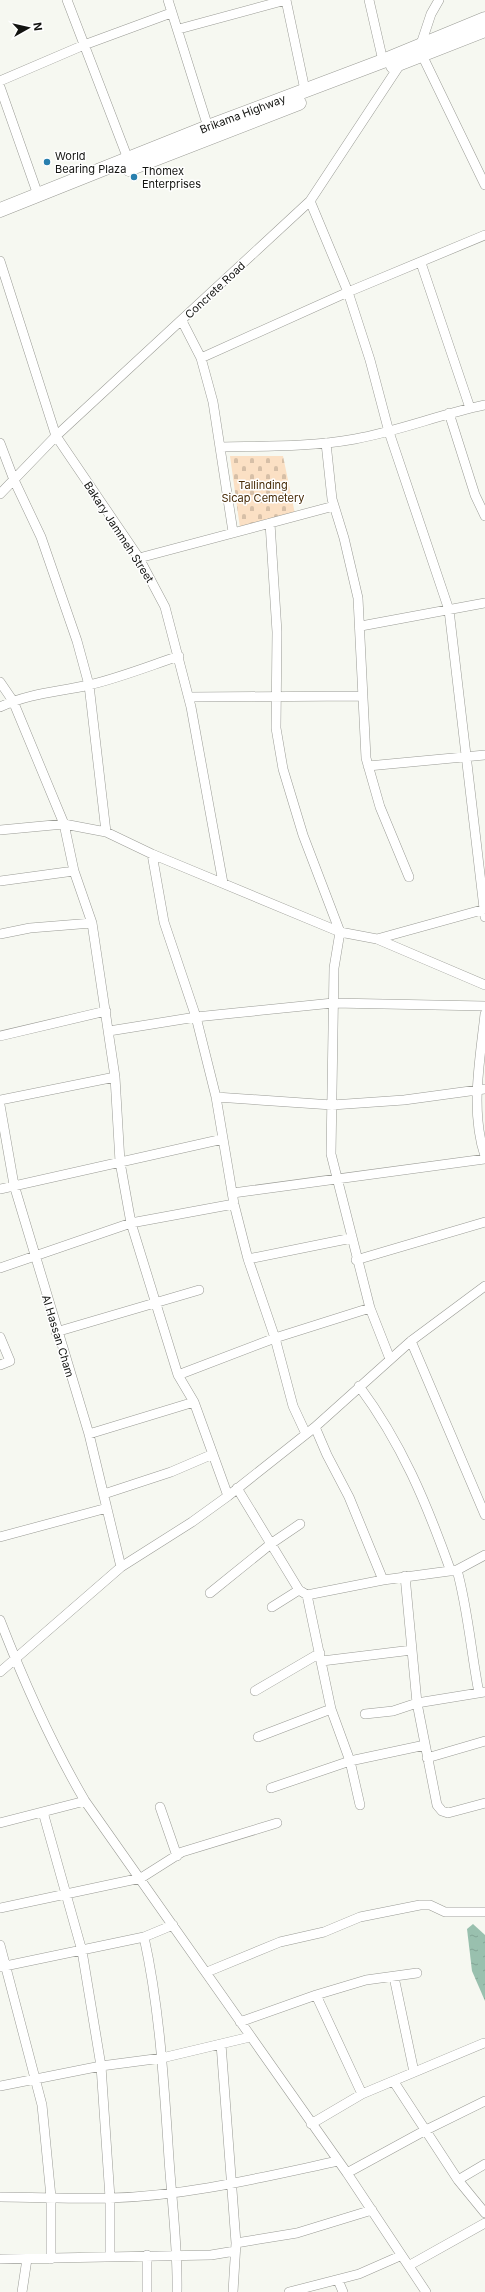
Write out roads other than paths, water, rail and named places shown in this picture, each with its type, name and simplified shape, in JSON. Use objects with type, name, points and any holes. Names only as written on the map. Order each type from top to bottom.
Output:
[{"type":"highway","name":"Brikama Highway","points":[[0,220],[401,63],[421,49],[485,19]]},
{"type":"highway","name":"Brikama Highway","points":[[0,210],[208,127],[383,60],[485,30]]},
{"type":"street","points":[[67,0],[128,159]]},
{"type":"street","points":[[168,0],[171,13],[179,29],[208,127]]},
{"type":"street","points":[[179,29],[286,0],[305,90]]},
{"type":"street","points":[[368,0],[383,60]]},
{"type":"street","points":[[439,0],[431,14],[421,49],[485,185]]},
{"type":"street","points":[[0,81],[84,45],[171,13]]},
{"type":"street","name":"Concrete Road","points":[[0,494],[56,436],[310,201],[401,63]]},
{"type":"street","points":[[0,87],[38,195]]},
{"type":"street","points":[[310,201],[348,292],[370,360],[389,432],[449,610],[485,911],[377,939]]},
{"type":"street","points":[[201,358],[348,292],[421,263],[485,235]]},
{"type":"street","name":"Bakary Jammeh Street","points":[[0,261],[56,436],[139,558],[165,607],[179,656],[188,697],[224,883]]},
{"type":"street","points":[[421,263],[470,408]]},
{"type":"street","points":[[182,321],[201,358],[222,447],[234,532]]},
{"type":"street","points":[[222,447],[326,444],[389,432],[449,413],[485,405]]},
{"type":"street","points":[[449,413],[475,496],[485,516]]},
{"type":"street","points":[[0,443],[14,480],[41,537],[77,641],[89,685],[106,832]]},
{"type":"street","points":[[326,444],[334,506],[344,538],[358,598],[361,626],[363,696],[368,766],[380,806],[409,876]]},
{"type":"street","points":[[0,487],[14,480]]},
{"type":"street","points":[[139,558],[334,506]]},
{"type":"street","points":[[270,523],[277,632],[275,697],[276,728],[283,769],[303,835],[340,932],[334,968],[331,1154],[356,1260],[370,1308],[390,1359]]},
{"type":"street","points":[[361,626],[485,603]]},
{"type":"street","points":[[0,707],[13,701],[45,692],[89,685],[179,656]]},
{"type":"street","points":[[0,682],[13,701],[64,824],[74,871],[92,923],[109,1031],[120,1162],[131,1223],[178,1375],[194,1402],[228,1496]]},
{"type":"street","points":[[188,697],[363,696]]},
{"type":"street","points":[[368,766],[485,755]]},
{"type":"street","points":[[0,830],[64,824],[106,832],[152,854],[340,932],[377,939],[485,985]]},
{"type":"street","points":[[152,854],[164,922],[196,1017],[216,1097],[234,1204],[248,1259],[274,1338],[293,1406],[306,1434]]},
{"type":"street","points":[[0,882],[74,871]]},
{"type":"street","points":[[0,934],[30,928],[92,923]]},
{"type":"street","points":[[109,1031],[196,1017],[333,1003],[485,1006]]},
{"type":"street","points":[[0,1036],[106,1011]]},
{"type":"street","points":[[485,1014],[480,1139],[485,1156]]},
{"type":"street","points":[[0,1100],[114,1077]]},
{"type":"street","points":[[216,1097],[332,1105],[404,1100],[481,1089]]},
{"type":"street","name":"Al Hassan Cham","points":[[0,1105],[1,1126],[14,1185],[56,1332],[88,1434],[121,1567]]},
{"type":"street","points":[[0,1189],[223,1139]]},
{"type":"street","points":[[232,1193],[485,1159]]},
{"type":"street","points":[[0,1268],[34,1255],[131,1223],[234,1204]]},
{"type":"street","points":[[356,1260],[485,1222]]},
{"type":"street","points":[[248,1259],[352,1238]]},
{"type":"street","points":[[0,1672],[121,1567],[192,1522],[228,1496],[315,1427],[390,1359],[485,1286]]},
{"type":"street","points":[[56,1332],[199,1290]]},
{"type":"street","points":[[178,1375],[274,1338],[370,1308]]},
{"type":"street","points":[[0,1336],[10,1361],[0,1365]]},
{"type":"street","points":[[411,1342],[482,1496],[485,1515]]},
{"type":"street","points":[[359,1386],[403,1453],[454,1569],[464,1598],[470,1650],[482,1692],[417,1703],[393,1711],[365,1714]]},
{"type":"street","points":[[88,1434],[194,1402]]},
{"type":"street","points":[[315,1427],[327,1455],[349,1497],[383,1580]]},
{"type":"street","points":[[104,1494],[171,1472],[213,1454]]},
{"type":"street","points":[[237,1488],[303,1592],[321,1657],[331,1709],[350,1761],[360,1805]]},
{"type":"street","points":[[0,1537],[107,1508]]},
{"type":"street","points":[[210,1593],[272,1543],[300,1524]]},
{"type":"street","points":[[272,1607],[303,1592],[454,1569],[485,1555]]},
{"type":"street","points":[[404,1576],[417,1703],[424,1745],[437,1805],[442,1811],[448,1813],[485,1803]]},
{"type":"street","points":[[0,1620],[15,1660],[60,1757],[85,1801],[141,1878],[207,1972],[250,2037],[347,2173],[400,2256],[410,2265],[426,2292]]},
{"type":"street","points":[[255,1691],[321,1657],[412,1650]]},
{"type":"street","points":[[258,1737],[331,1709]]},
{"type":"street","points":[[427,1758],[485,1741]]},
{"type":"street","points":[[271,1788],[350,1761],[424,1745]]},
{"type":"street","points":[[0,1823],[85,1801]]},
{"type":"street","points":[[160,1807],[177,1856]]},
{"type":"street","points":[[43,1812],[82,1951],[101,2066],[110,2198],[110,2257]]},
{"type":"street","points":[[0,1908],[141,1878],[177,1856],[277,1823]]},
{"type":"street","points":[[207,1972],[280,1942],[324,1932],[360,1917],[420,1905],[430,1905],[445,1912],[485,1912]]},
{"type":"street","points":[[2,1966],[82,1951],[144,1937],[173,1925]]},
{"type":"street","points":[[144,1937],[153,1976],[162,2058],[171,2193],[178,2254],[177,2292]]},
{"type":"street","points":[[0,1945],[2,1966],[42,2105],[51,2198],[50,2259]]},
{"type":"street","points":[[240,2022],[316,1995],[366,1980],[417,1973]]},
{"type":"street","points":[[394,1977],[414,2072]]},
{"type":"street","points":[[316,1995],[362,2094]]},
{"type":"street","points":[[0,2086],[101,2066],[162,2058],[250,2037]]},
{"type":"street","points":[[311,2124],[362,2094],[394,2082],[414,2072],[484,2043]]},
{"type":"street","points":[[221,2044],[236,2247],[233,2292]]},
{"type":"street","points":[[394,2082],[424,2131],[458,2180],[485,2213]]},
{"type":"street","points":[[347,2173],[424,2131],[484,2103]]},
{"type":"street","points":[[0,2197],[110,2198],[171,2193],[231,2184],[338,2161]]},
{"type":"street","points":[[458,2180],[485,2164]]},
{"type":"street","points":[[0,2259],[50,2259],[178,2254],[211,2255],[236,2247],[297,2233],[372,2210]]},
{"type":"street","points":[[410,2265],[485,2223]]},
{"type":"street","points":[[147,2255],[147,2292]]},
{"type":"street","points":[[289,2292],[359,2274],[400,2256]]},
{"type":"street","points":[[22,2292],[27,2259]]},
{"type":"street","points":[[338,2280],[343,2292]]},
{"type":"water","points":[[473,1924],[485,1935],[485,2001],[472,1971],[467,1929]]},
{"type":"place","name":"World Bearing Plaza","points":[[47,162]]},
{"type":"place","name":"Thomex Enterprises","points":[[134,177]]},
{"type":"park label","name":"Tallinding Sicap Cemetery","points":[[263,491]]}]
